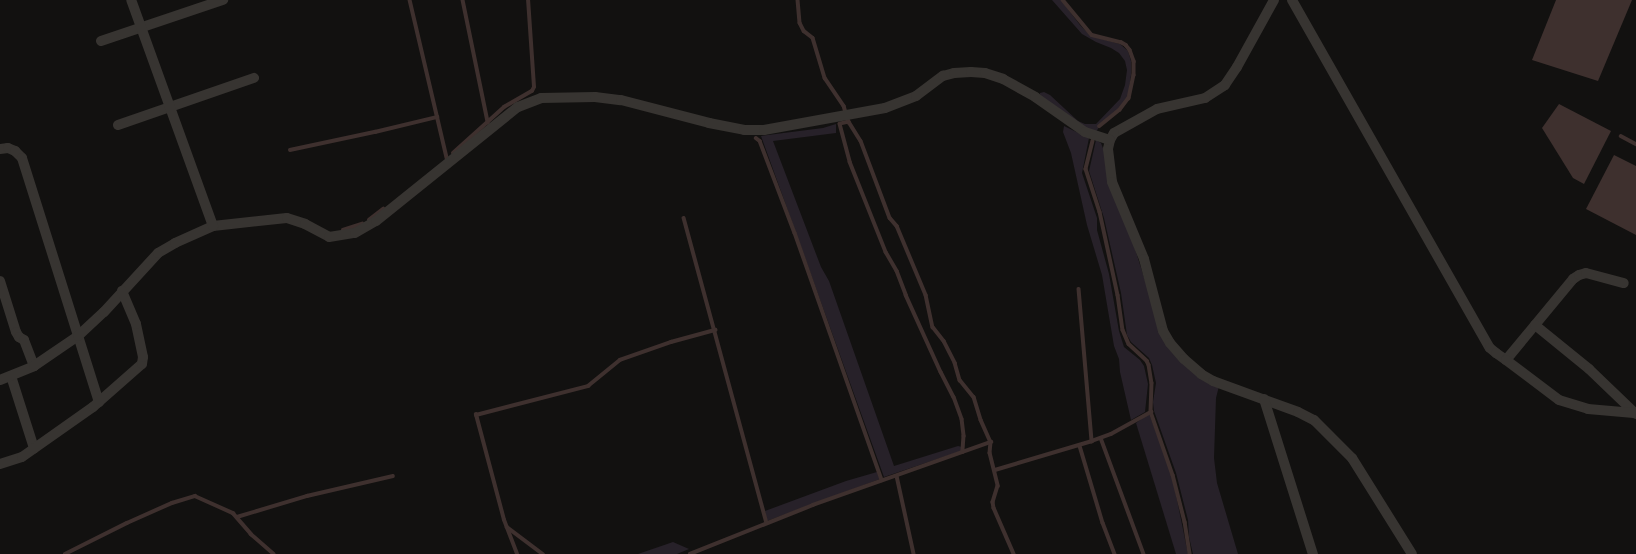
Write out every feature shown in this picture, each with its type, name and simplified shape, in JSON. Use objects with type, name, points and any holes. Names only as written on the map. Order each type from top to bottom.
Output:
[{"type":"street","points":[[131,0],[213,226]]},
{"type":"street","points":[[101,41],[223,0]]},
{"type":"street","points":[[1274,0],[1237,67],[1225,85],[1205,98],[1157,109],[1114,133],[1110,140],[1109,163],[1112,182],[1144,259],[1163,331],[1170,343],[1184,359],[1201,374],[1229,387],[1298,412],[1314,420],[1352,458],[1412,554]]},
{"type":"street","points":[[1292,0],[1490,348],[1559,400],[1588,409],[1635,414]]},
{"type":"street","points":[[0,380],[34,366],[78,336],[104,312],[158,253],[175,243],[213,226],[287,218],[304,224],[329,237],[355,234],[376,221],[518,107],[541,98],[595,97],[621,100],[709,123],[744,130],[764,130],[899,104],[916,96],[943,76],[954,73],[985,74],[1003,79],[1035,97],[1085,132],[1110,140]]},
{"type":"street","points":[[118,125],[254,78]]},
{"type":"street","points":[[0,149],[8,148],[15,151],[22,158],[99,402]]},
{"type":"street","points":[[1506,360],[1573,279],[1579,275],[1586,273],[1624,283]]},
{"type":"street","points":[[0,281],[16,332],[19,337],[24,340],[34,366]]},
{"type":"street","points":[[0,464],[22,457],[99,402],[142,364],[143,357],[136,324],[122,292]]},
{"type":"street","points":[[1535,325],[1588,369],[1635,414]]},
{"type":"street","points":[[11,376],[34,448]]},
{"type":"street","points":[[1264,399],[1313,554]]},
{"type":"shaded area","points":[[1052,0],[1061,0],[1080,25],[1091,36],[1120,44],[1128,51],[1131,61],[1131,75],[1128,97],[1124,104],[1101,124],[1096,132],[1084,129],[1039,96],[1040,93],[1044,92],[1050,95],[1078,121],[1085,124],[1096,124],[1120,99],[1125,85],[1127,70],[1125,61],[1119,53],[1082,34]]},
{"type":"shaded area","points":[[1556,0],[1632,0],[1598,81],[1532,60]]},
{"type":"shaded area","points":[[1559,104],[1611,131],[1584,184],[1573,178],[1542,128]]},
{"type":"shaded area","points":[[836,124],[836,133],[773,141],[821,267],[829,281],[894,466],[958,446],[962,447],[961,451],[884,477],[761,136],[823,128]]},
{"type":"shaded area","points":[[1064,126],[1089,138],[1082,173],[1097,218],[1097,230],[1109,274],[1119,331],[1124,347],[1140,360],[1144,366],[1148,384],[1145,412],[1131,420],[1120,372],[1119,359],[1114,346],[1102,275],[1087,225],[1071,153],[1063,132]]},
{"type":"shaded area","points":[[1096,140],[1101,143],[1104,151],[1162,334],[1219,386],[1216,398],[1214,458],[1217,483],[1238,554],[1193,554],[1189,537],[1188,520],[1176,473],[1154,411],[1153,402],[1156,383],[1152,365],[1149,358],[1131,342],[1127,335],[1121,293],[1104,218],[1089,171]]},
{"type":"shaded area","points":[[1614,155],[1636,166],[1636,235],[1586,209]]},
{"type":"shaded area","points":[[1149,413],[1172,475],[1188,554],[1176,554],[1136,423]]},
{"type":"shaded area","points":[[877,472],[880,479],[767,521],[765,511],[846,481]]},
{"type":"shaded area","points":[[673,542],[689,549],[677,554],[638,554]]},
{"type":"waterway","points":[[410,0],[447,158]]},
{"type":"waterway","points":[[463,0],[488,122]]},
{"type":"waterway","points":[[453,153],[504,107],[532,91],[534,87],[528,0]]},
{"type":"waterway","points":[[798,0],[800,23],[804,31],[813,38],[825,78],[844,106],[849,122],[861,141],[890,218],[897,226],[926,295],[933,327],[944,341],[955,363],[960,380],[974,397],[981,420],[991,442],[990,453],[998,486],[993,502],[994,508],[1014,554]]},
{"type":"waterway","points":[[1063,0],[1092,35],[1121,42],[1126,45],[1130,50],[1134,61],[1134,75],[1129,98],[1120,110],[1100,126]]},
{"type":"waterway","points":[[290,150],[437,117]]},
{"type":"waterway","points":[[849,122],[840,124],[850,162],[886,252],[897,271],[906,295],[954,397],[962,419],[964,436],[963,452]]},
{"type":"waterway","points":[[1621,136],[1636,144]]},
{"type":"waterway","points":[[756,138],[760,141],[795,233],[882,480]]},
{"type":"waterway","points":[[1093,141],[1086,169],[1100,212],[1118,295],[1123,330],[1129,344],[1147,361],[1149,365],[1152,383],[1151,412],[1173,475],[1185,522],[1190,554]]},
{"type":"waterway","points":[[369,220],[383,209]]},
{"type":"waterway","points":[[684,218],[767,523]]},
{"type":"waterway","points":[[343,230],[362,224]]},
{"type":"waterway","points":[[1079,289],[1092,441]]},
{"type":"waterway","points":[[517,554],[504,520],[476,415],[588,386],[620,360],[671,342],[715,330]]},
{"type":"waterway","points":[[995,470],[1111,434],[1151,412]]},
{"type":"waterway","points":[[1101,438],[1144,554]]},
{"type":"waterway","points":[[690,554],[813,505],[991,442]]},
{"type":"waterway","points":[[1080,446],[1103,523],[1115,554]]},
{"type":"waterway","points":[[237,517],[307,496],[393,476]]},
{"type":"waterway","points":[[897,476],[914,554]]},
{"type":"waterway","points":[[65,554],[127,523],[172,503],[195,496],[233,513],[251,534],[274,554]]},
{"type":"waterway","points":[[507,527],[543,554]]}]
